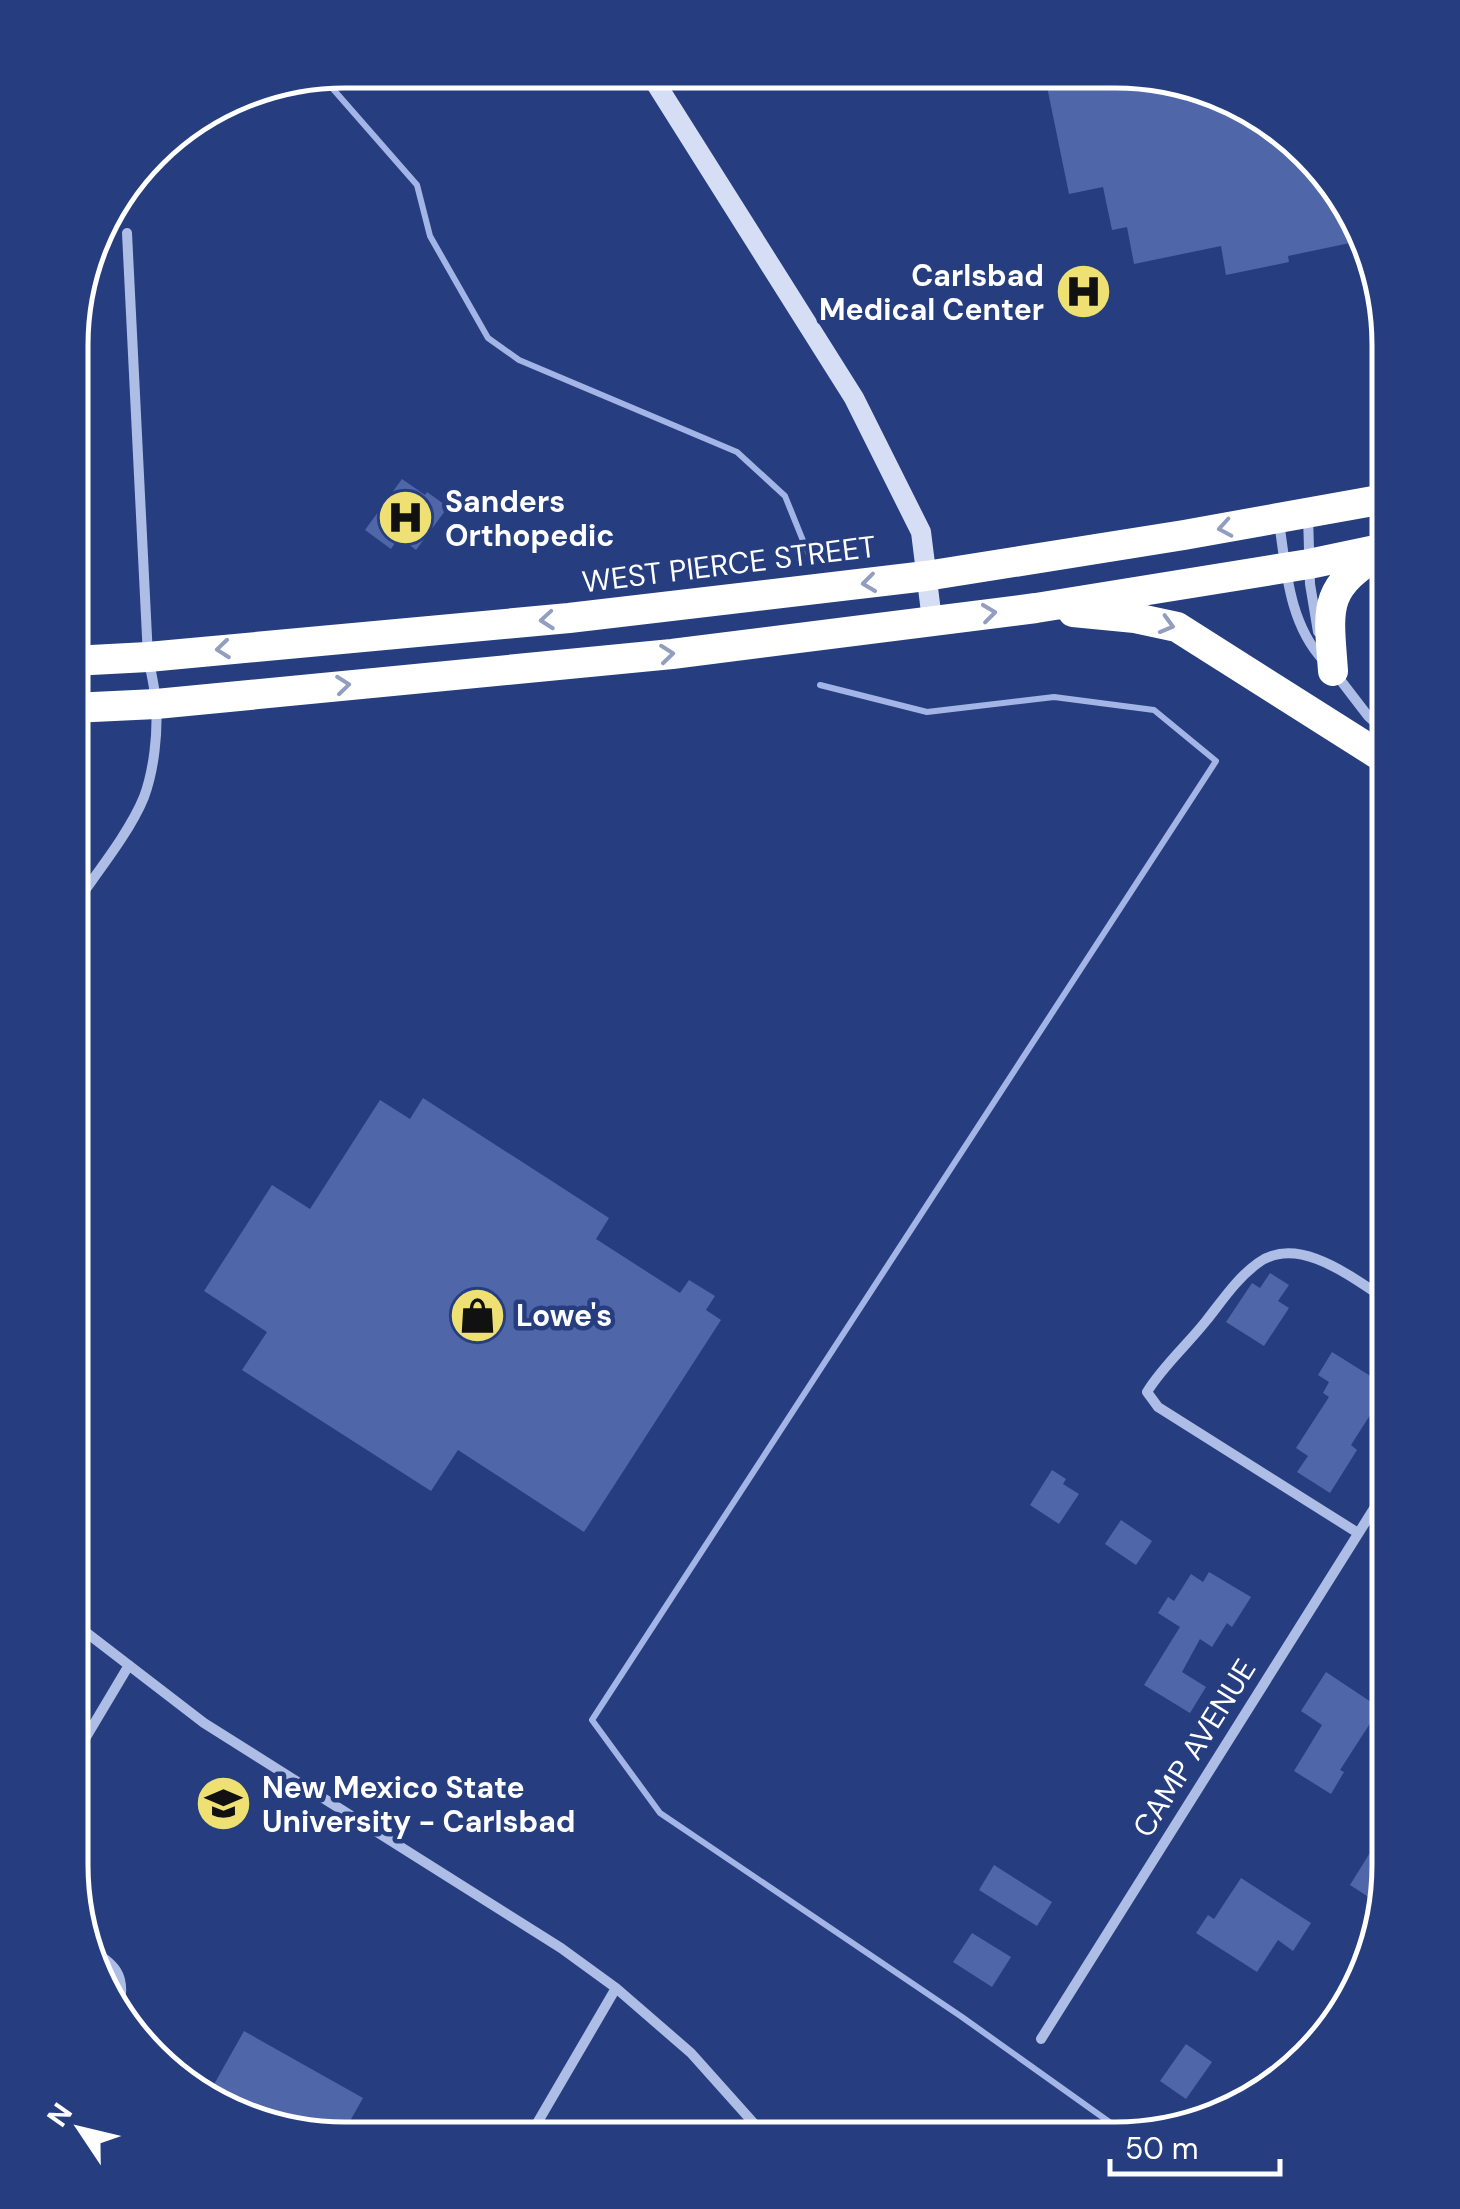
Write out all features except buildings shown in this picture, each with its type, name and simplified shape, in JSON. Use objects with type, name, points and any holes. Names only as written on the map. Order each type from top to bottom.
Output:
[{"type":"highway","name":"WEST PIERCE STREET","points":[[88,660],[569,618],[926,576],[1372,501]]},
{"type":"highway","points":[[88,707],[672,654],[1036,608],[1372,551]]},
{"type":"highway","points":[[1333,671],[1330,604],[1350,574],[1372,560]]},
{"type":"highway","points":[[1036,608],[1135,618],[1178,627],[1372,751]]},
{"type":"street","points":[[659,88],[854,398],[921,532],[932,620]]},
{"type":"street","points":[[88,886],[134,818],[144,796],[156,704],[148,657],[127,232]]},
{"type":"street","points":[[1293,516],[1298,565],[1291,596],[1304,632],[1312,648],[1372,720]]},
{"type":"street","points":[[1293,516],[1298,565],[1310,584],[1318,632],[1333,671]]},
{"type":"street","points":[[1358,1533],[1158,1407],[1147,1392],[1237,1282],[1274,1254],[1294,1252],[1319,1260],[1372,1291]]},
{"type":"street","name":"CAMP AVENUE","points":[[1041,2039],[1372,1512]]},
{"type":"street","points":[[88,1634],[204,1722],[562,1948],[616,1988],[690,2053],[753,2122]]},
{"type":"street","points":[[88,1734],[129,1665]]},
{"type":"street","points":[[106,1960],[118,1970],[122,1994]]},
{"type":"street","points":[[538,2122],[616,1988]]},
{"type":"waterway","points":[[333,89],[417,185],[430,236],[488,338],[519,360],[737,452],[785,496],[808,553]]},
{"type":"waterway","points":[[820,685],[927,712],[1054,697],[1154,710],[1216,761],[592,1720],[660,1813],[962,2017],[1109,2122]]},
{"type":"place","name":"Carlsbad Medical Center","points":[[1083,292]]},
{"type":"place","name":"Sanders Orthopedic","points":[[406,518]]},
{"type":"place","name":"Lowe's","points":[[477,1315]]},
{"type":"place","name":"New Mexico State University - Carlsbad","points":[[223,1804]]}]
